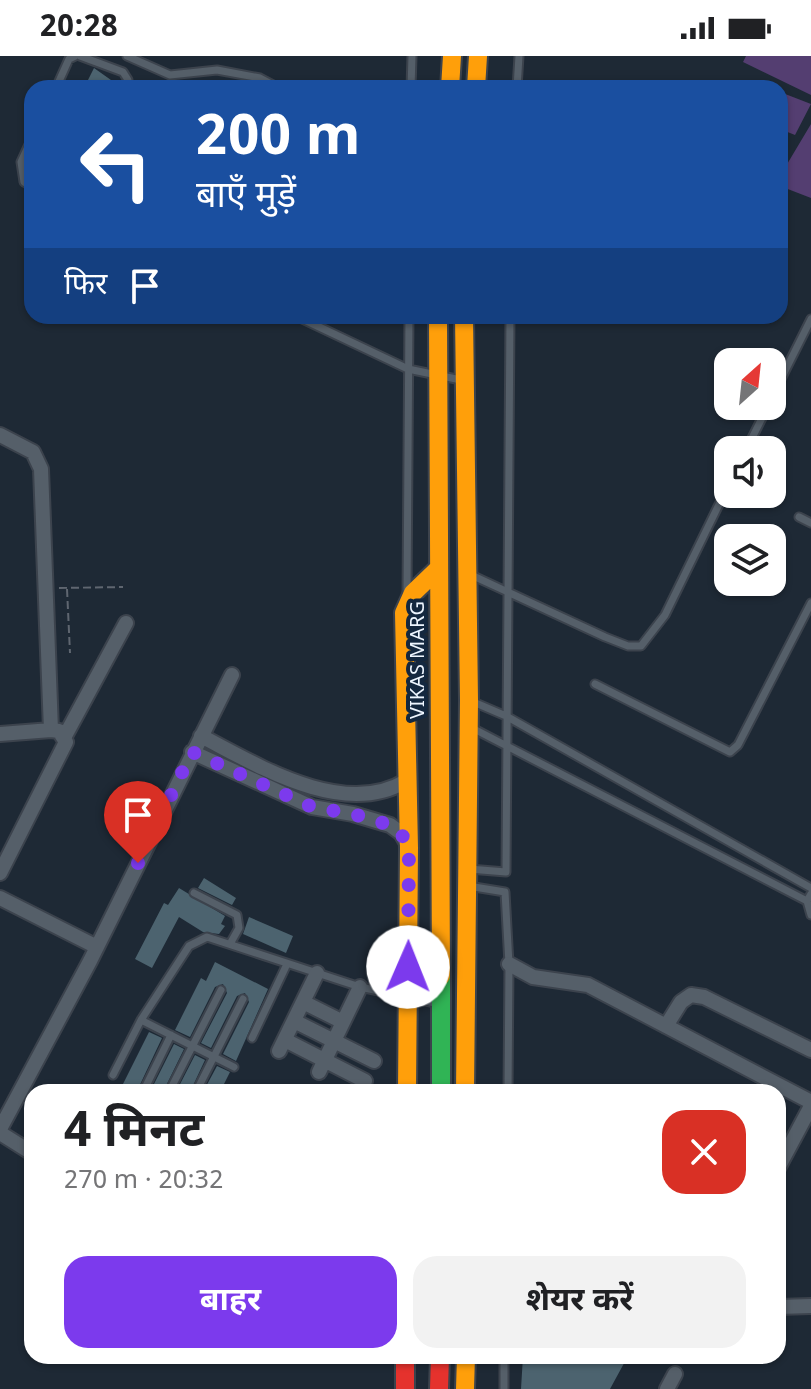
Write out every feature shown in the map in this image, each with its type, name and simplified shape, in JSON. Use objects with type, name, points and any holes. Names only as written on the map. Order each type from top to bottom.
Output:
[{"type":"main road","points":[[450,80],[452,56]]},
{"type":"main road","points":[[476,80],[478,56]]},
{"type":"main road","name":"VIKAS MARG","points":[[438,324],[441,1084]]},
{"type":"main road","points":[[464,324],[469,700],[465,1084]]},
{"type":"main road","points":[[407,1084],[409,848],[404,613],[408,600],[439,568]]},
{"type":"main road","points":[[406,781],[439,762]]},
{"type":"main road","points":[[409,848],[440,860]]},
{"type":"main road","points":[[405,1364],[405,1389]]},
{"type":"main road","points":[[439,1389],[440,1364]]},
{"type":"main road","points":[[465,1389],[466,1364]]},
{"type":"street","points":[[0,435],[39,458],[58,733],[66,742],[0,873]]},
{"type":"street","points":[[58,733],[126,623]]},
{"type":"street","points":[[25,1084],[97,947],[232,675]]},
{"type":"street","points":[[0,734],[58,733]]},
{"type":"street","points":[[201,736],[300,786],[341,791],[387,790],[406,781]]},
{"type":"street","points":[[192,752],[312,807],[390,825],[401,833],[409,848]]},
{"type":"street","points":[[340,813],[341,791]]},
{"type":"street","points":[[0,898],[97,947]]},
{"type":"street","points":[[509,964],[533,977],[588,985],[774,1084]]},
{"type":"street","points":[[317,973],[282,1045],[322,1066],[365,1081]]},
{"type":"street","points":[[322,1066],[360,987]]},
{"type":"street","points":[[666,1026],[681,1002],[691,995],[704,997],[811,1050]]},
{"type":"street","points":[[303,1002],[343,1022]]},
{"type":"street","points":[[294,1021],[374,1061]]},
{"type":"street","points":[[24,1085],[0,1131],[24,1148]]},
{"type":"street","points":[[786,1091],[811,1104],[786,1152]]},
{"type":"street","points":[[786,1307],[811,1306]]},
{"type":"street","points":[[667,1389],[675,1374]]},
{"type":"lane","points":[[60,80],[69,59],[78,56],[123,72],[128,80]]},
{"type":"lane","points":[[127,56],[170,75],[217,70],[264,80]]},
{"type":"lane","points":[[411,80],[412,56]]},
{"type":"lane","points":[[518,80],[519,56]]},
{"type":"lane","points":[[24,155],[21,162],[24,182]]},
{"type":"lane","points":[[786,369],[811,319]]},
{"type":"lane","points":[[313,324],[408,369],[464,380]]},
{"type":"lane","points":[[408,600],[409,324]]},
{"type":"lane","points":[[508,1084],[509,964],[505,892],[510,718],[510,324]]},
{"type":"lane","points":[[467,573],[605,637],[628,646],[641,646],[665,615],[717,508]]},
{"type":"lane","points":[[799,517],[811,523]]},
{"type":"lane","points":[[595,684],[730,752],[738,745],[811,603]]},
{"type":"lane","points":[[469,700],[510,718],[810,894]]},
{"type":"lane","points":[[469,726],[810,894]]},
{"type":"lane","points":[[466,878],[506,872]]},
{"type":"lane","points":[[466,878],[505,892]]},
{"type":"lane","points":[[194,893],[237,915],[239,928],[230,944]]},
{"type":"lane","points":[[810,894],[811,915]]},
{"type":"lane","points":[[113,1075],[141,1020],[189,946],[207,937],[360,987],[441,1004]]},
{"type":"lane","points":[[252,1038],[287,964]]},
{"type":"lane","points":[[173,1084],[221,990]]},
{"type":"lane","points":[[200,1084],[243,999]]},
{"type":"lane","points":[[141,1020],[234,1067]]},
{"type":"lane","points":[[147,1084],[171,1035]]},
{"type":"lane","points":[[504,1364],[504,1389]]},
{"type":"path","points":[[67,587],[70,653]]},
{"type":"path","points":[[46,588],[123,587]]},
{"type":"shaded area","points":[[746,56],[811,56],[811,95],[788,84],[788,80],[780,80],[743,62]]},
{"type":"shaded area","points":[[788,95],[811,104],[795,135],[788,132]]},
{"type":"shaded area","points":[[811,124],[811,198],[788,189],[788,163]]},
{"type":"building","points":[[94,68],[111,80],[88,80]]},
{"type":"building","points":[[204,878],[236,898],[232,905],[198,888]]},
{"type":"building","points":[[179,888],[225,916],[221,924],[225,926],[219,934],[203,932],[179,917],[152,968],[135,959],[164,903],[168,905]]},
{"type":"building","points":[[249,917],[293,936],[286,953],[243,934]]},
{"type":"building","points":[[215,962],[268,989],[236,1061],[223,1054],[249,1002],[245,993],[237,996],[211,1048],[201,1043],[227,993],[223,984],[215,987],[190,1037],[175,1030],[201,978],[206,981]]},
{"type":"building","points":[[149,1032],[162,1038],[140,1084],[123,1084]]},
{"type":"building","points":[[174,1044],[184,1049],[167,1084],[154,1084]]},
{"type":"building","points":[[195,1055],[205,1060],[194,1084],[180,1084]]},
{"type":"building","points":[[217,1066],[230,1072],[224,1084],[207,1084]]},
{"type":"building","points":[[523,1364],[624,1364],[610,1389],[521,1389]]},
{"type":"traffic: fast","points":[[441,976],[441,1084]]},
{"type":"traffic: slow","points":[[450,80],[452,56]]},
{"type":"traffic: slow","points":[[476,80],[478,56]]},
{"type":"traffic: slow","points":[[438,324],[441,976]]},
{"type":"traffic: slow","points":[[464,324],[469,700],[465,1084]]},
{"type":"traffic: slow","points":[[407,1084],[409,848],[404,613],[413,593],[439,568]]},
{"type":"traffic: slow","points":[[465,1389],[466,1364]]},
{"type":"traffic: jam","points":[[405,1364],[405,1389]]},
{"type":"traffic: jam","points":[[439,1389],[440,1364]]},
{"type":"route","points":[[138,863],[192,752],[312,807],[390,825],[401,833],[409,848],[408,967]]}]
